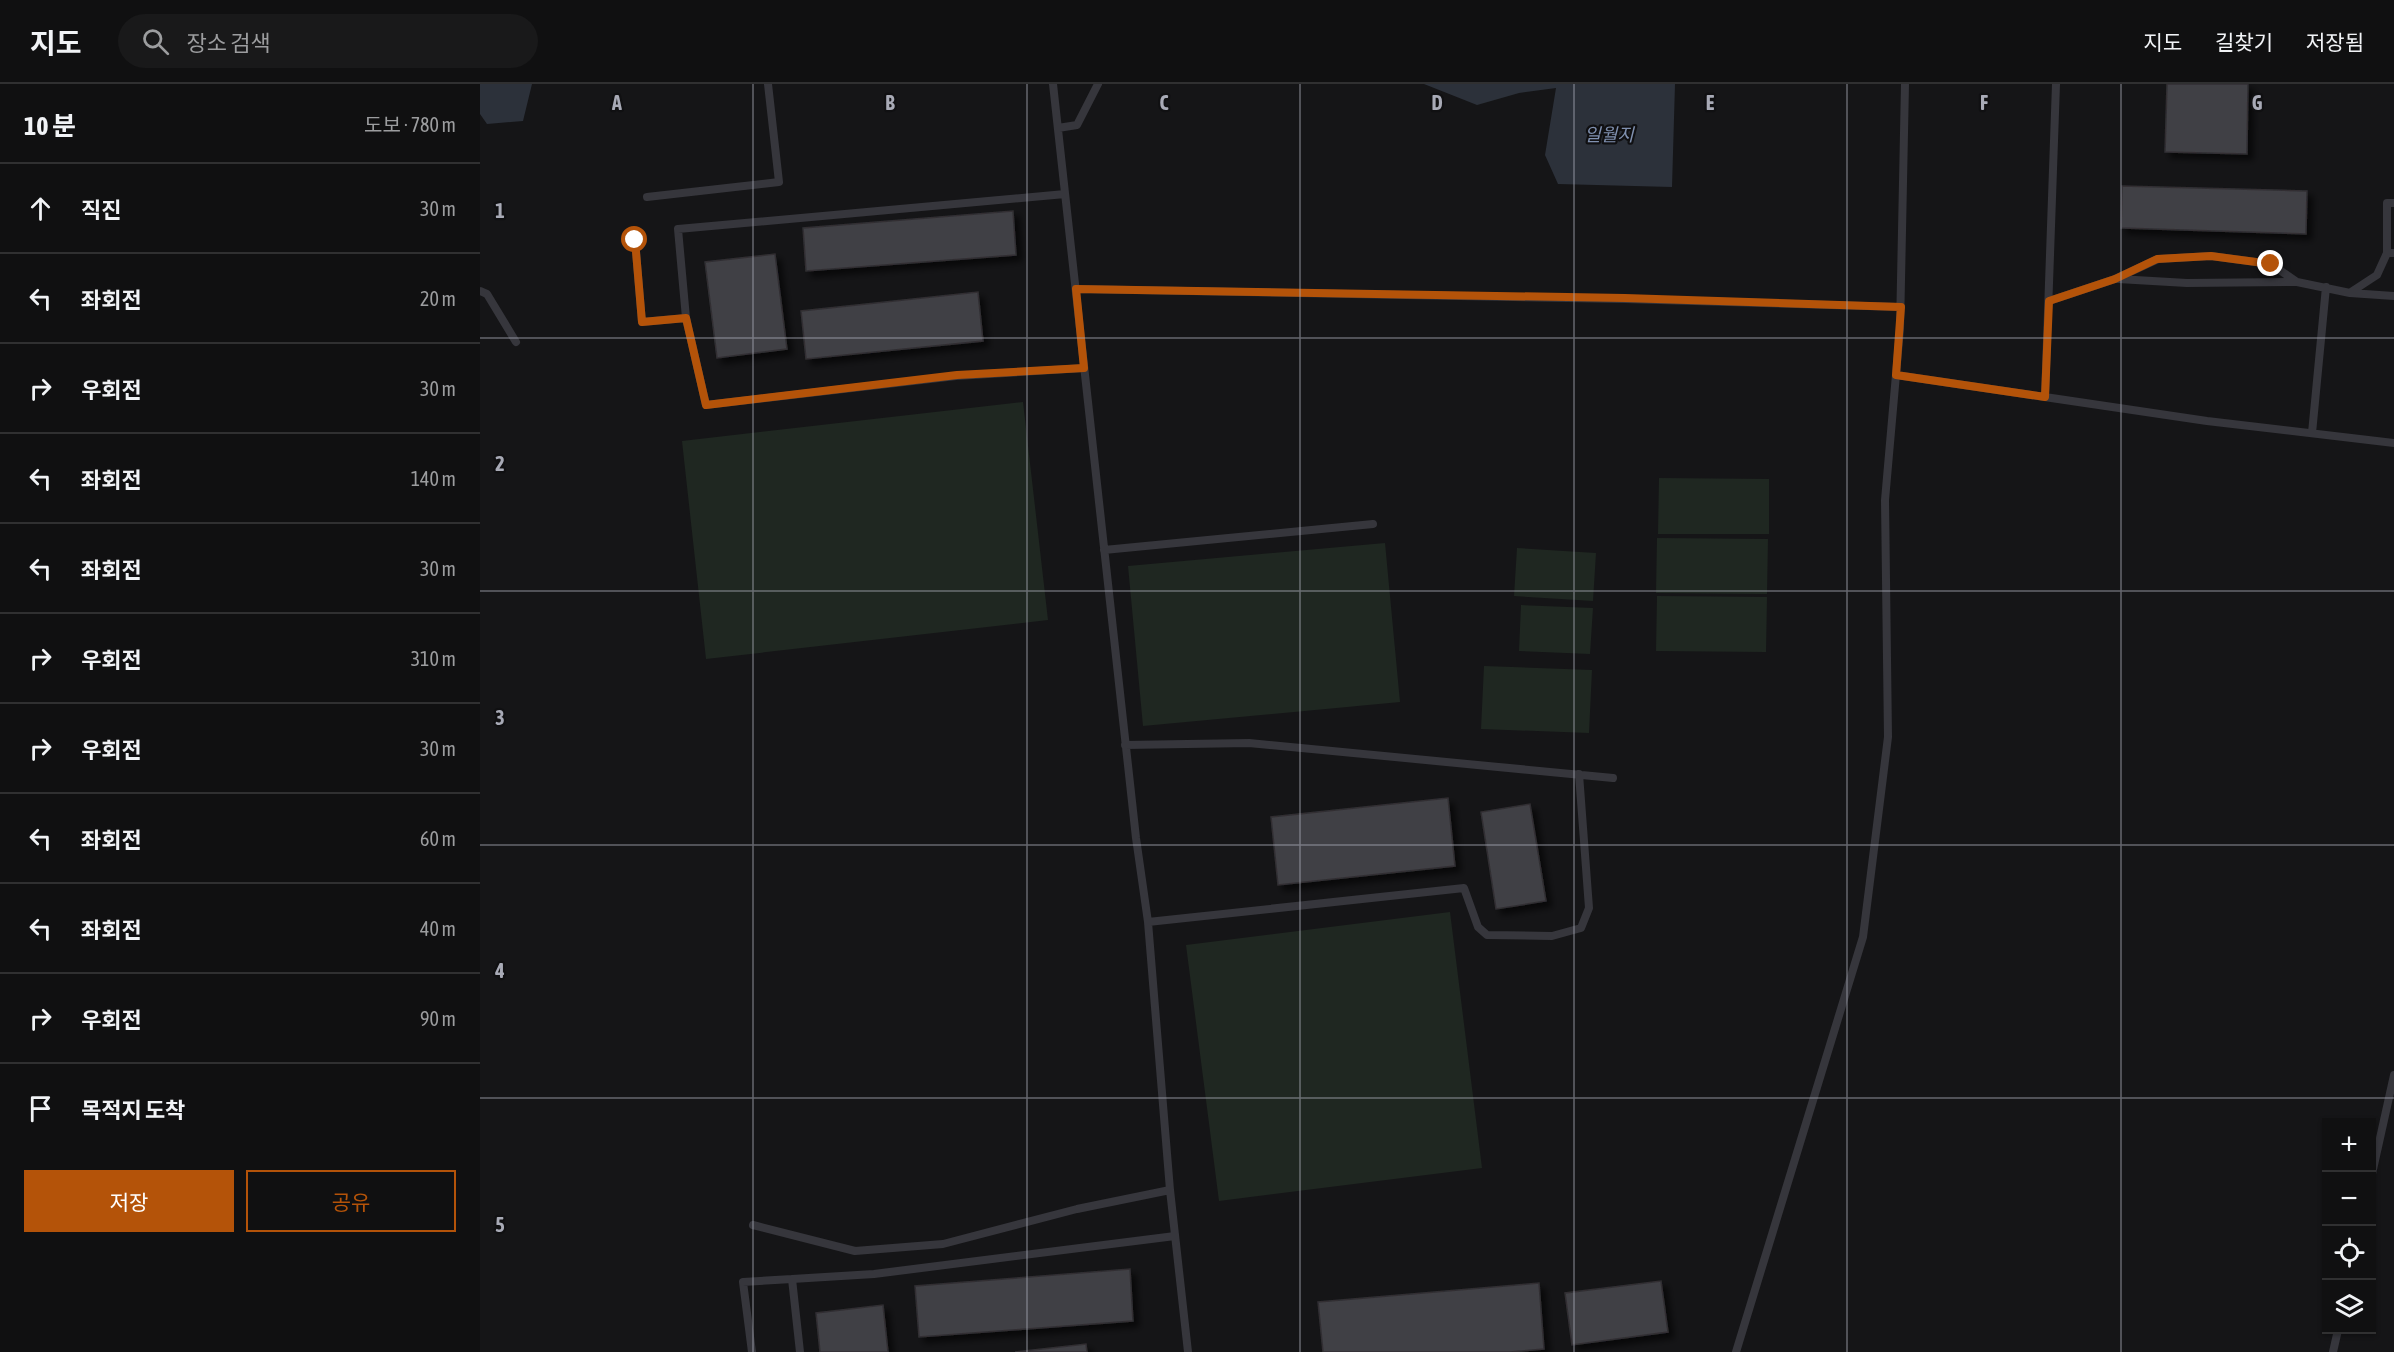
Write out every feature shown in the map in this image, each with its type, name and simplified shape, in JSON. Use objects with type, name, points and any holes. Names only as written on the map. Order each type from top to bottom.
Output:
[{"type":"lane","points":[[647,196],[779,182],[768,84]]},
{"type":"lane","points":[[1053,84],[1125,745],[1148,922],[1170,1190],[1188,1352]]},
{"type":"lane","points":[[1058,128],[1077,125],[1098,84]]},
{"type":"lane","points":[[1736,1352],[1863,936],[1888,737],[1886,501],[1901,307],[1905,84]]},
{"type":"lane","points":[[2045,397],[2056,84]]},
{"type":"lane","points":[[1065,194],[678,229],[686,318],[706,405],[957,375],[1084,368]]},
{"type":"lane","points":[[2350,293],[2377,275],[2391,253],[2387,203],[2394,203]]},
{"type":"lane","points":[[635,240],[642,322],[686,318]]},
{"type":"lane","points":[[2049,301],[2115,279],[2157,259],[2211,256],[2271,264],[2297,282]]},
{"type":"lane","points":[[2115,279],[2187,283],[2297,282],[2350,293],[2394,296]]},
{"type":"lane","points":[[2312,433],[2325,287]]},
{"type":"lane","points":[[1076,289],[1625,298],[1901,307]]},
{"type":"lane","points":[[480,291],[487,294],[516,342]]},
{"type":"lane","points":[[1896,375],[2394,443]]},
{"type":"lane","points":[[1104,550],[1373,524]]},
{"type":"lane","points":[[1125,745],[1249,743],[1614,778]]},
{"type":"lane","points":[[1148,922],[1464,888],[1478,927],[1487,935],[1552,936],[1581,928],[1589,908],[1579,774]]},
{"type":"lane","points":[[2372,1172],[2394,1075]]},
{"type":"lane","points":[[753,1225],[855,1251],[943,1244],[1077,1209],[1170,1190]]},
{"type":"lane","points":[[752,1352],[743,1282],[874,1274],[1175,1236]]},
{"type":"lane","points":[[792,1279],[800,1352]]},
{"type":"lane","points":[[2333,1352],[2337,1334]]},
{"type":"shaded area","points":[[1023,402],[1048,620],[706,659],[682,441]]},
{"type":"shaded area","points":[[1659,478],[1769,479],[1769,534],[1658,534]]},
{"type":"shaded area","points":[[1657,538],[1768,539],[1767,594],[1656,593]]},
{"type":"shaded area","points":[[1385,543],[1400,702],[1143,726],[1128,566]]},
{"type":"shaded area","points":[[1517,548],[1596,553],[1593,601],[1514,596]]},
{"type":"shaded area","points":[[1657,596],[1767,597],[1766,652],[1656,651]]},
{"type":"shaded area","points":[[1521,605],[1593,608],[1590,654],[1519,651]]},
{"type":"shaded area","points":[[1484,666],[1592,670],[1589,733],[1481,729]]},
{"type":"shaded area","points":[[1450,912],[1482,1168],[1219,1201],[1186,945]]},
{"type":"water","points":[[480,84],[532,84],[523,121],[487,124],[480,114]]},
{"type":"water","name":"일월지","points":[[1424,84],[1675,84],[1672,187],[1558,184],[1545,155],[1556,88],[1519,93],[1477,105]]},
{"type":"building","points":[[2167,84],[2248,84],[2247,154],[2165,152]]},
{"type":"building","points":[[2122,186],[2307,191],[2306,234],[2121,228]]},
{"type":"building","points":[[1013,211],[1016,255],[806,271],[803,228]]},
{"type":"building","points":[[775,254],[787,349],[717,358],[705,262]]},
{"type":"building","points":[[978,292],[983,341],[806,359],[801,311]]},
{"type":"building","points":[[1448,798],[1455,866],[1278,885],[1271,817]]},
{"type":"building","points":[[1530,804],[1546,901],[1496,909],[1481,812]]},
{"type":"building","points":[[1130,1269],[1133,1321],[919,1337],[915,1286]]},
{"type":"building","points":[[1661,1281],[1668,1332],[1572,1345],[1565,1293]]},
{"type":"building","points":[[1539,1283],[1544,1349],[1510,1352],[1323,1352],[1318,1302]]},
{"type":"building","points":[[883,1305],[888,1352],[820,1352],[816,1313]]},
{"type":"building","points":[[1086,1344],[1087,1352],[1015,1352]]},
{"type":"route","points":[[635,240],[642,322],[686,318],[706,405],[957,375],[1084,368],[1076,289],[1625,298],[1901,307],[1896,375],[2045,397],[2049,301],[2115,279],[2157,259],[2211,256],[2271,264]]}]
